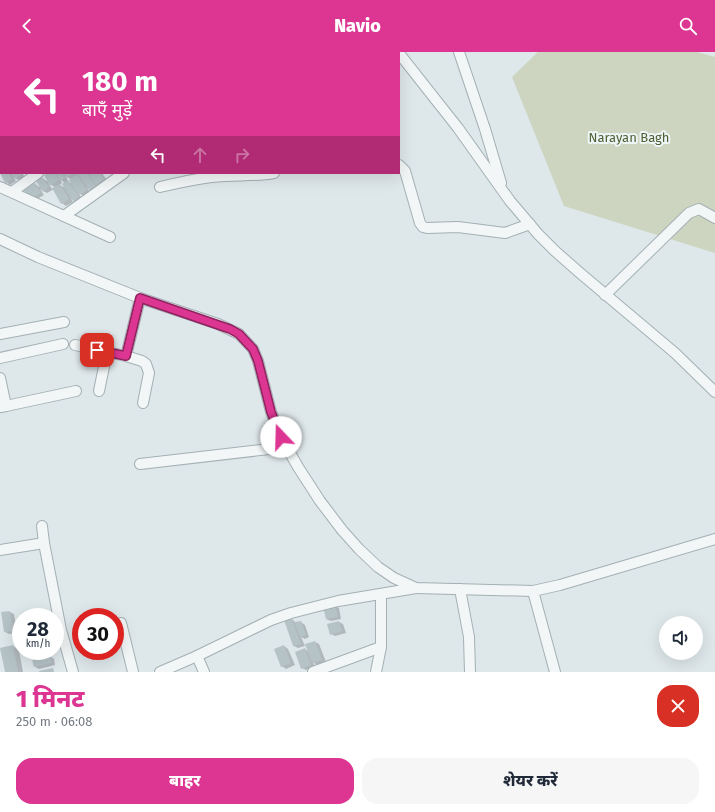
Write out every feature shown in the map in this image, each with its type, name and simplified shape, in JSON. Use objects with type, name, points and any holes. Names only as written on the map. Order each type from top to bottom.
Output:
[{"type":"street","points":[[459,52],[483,122],[504,192]]},
{"type":"street","points":[[400,55],[458,128],[504,192],[530,224],[555,251],[675,353],[715,392]]},
{"type":"street","points":[[400,166],[405,171],[420,223],[423,227],[464,228],[505,233],[530,224]]},
{"type":"street","points":[[12,192],[37,174]]},
{"type":"street","points":[[64,216],[123,174]]},
{"type":"street","points":[[160,186],[213,177],[258,176],[269,174]]},
{"type":"street","points":[[0,187],[110,237]]},
{"type":"street","points":[[605,295],[689,213],[699,209],[715,218]]},
{"type":"street","points":[[0,239],[38,257],[140,298],[218,324],[239,334],[253,349],[258,361],[271,412],[281,437],[320,501],[342,530],[378,567],[394,578],[416,588]]},
{"type":"street","points":[[126,356],[140,298]]},
{"type":"street","points":[[0,334],[64,322]]},
{"type":"street","points":[[0,358],[63,344]]},
{"type":"street","points":[[75,345],[126,356],[142,361],[146,364],[149,368],[149,373],[143,403]]},
{"type":"street","points":[[99,391],[107,352]]},
{"type":"street","points":[[0,378],[3,406],[76,391]]},
{"type":"street","points":[[140,464],[287,447]]},
{"type":"street","points":[[42,526],[61,630],[74,672]]},
{"type":"street","points":[[160,672],[197,656],[271,620],[291,613],[338,601],[416,588],[533,591],[560,585],[715,539]]},
{"type":"street","points":[[0,550],[44,543]]},
{"type":"street","points":[[460,589],[469,637],[470,672]]},
{"type":"street","points":[[533,591],[555,672]]},
{"type":"street","points":[[376,672],[381,647],[381,595]]},
{"type":"street","points":[[124,635],[133,672]]},
{"type":"street","points":[[313,672],[381,647]]},
{"type":"street","points":[[197,656],[204,672]]},
{"type":"green space","name":"Narayan Bagh","points":[[538,52],[697,52],[715,57],[715,253],[564,206],[512,77]]},
{"type":"building","points":[[0,174],[10,174],[12,179],[5,183]]},
{"type":"building","points":[[12,174],[20,174],[21,175],[15,179]]},
{"type":"building","points":[[55,174],[59,180],[50,186],[44,175]]},
{"type":"building","points":[[56,174],[63,174],[65,178],[60,181]]},
{"type":"building","points":[[64,174],[73,174],[66,178]]},
{"type":"building","points":[[77,174],[87,190],[79,195],[69,180]]},
{"type":"building","points":[[78,174],[88,174],[96,186],[89,190]]},
{"type":"building","points":[[89,174],[101,174],[104,179],[96,185]]},
{"type":"building","points":[[42,177],[49,187],[43,192],[36,181]]},
{"type":"building","points":[[68,180],[79,197],[73,201],[62,184]]},
{"type":"building","points":[[35,183],[41,193],[32,198],[23,190]]},
{"type":"building","points":[[60,184],[69,199],[61,204],[52,188]]},
{"type":"building","points":[[335,605],[338,617],[326,619],[323,607]]},
{"type":"building","points":[[10,611],[12,631],[4,632],[1,612]]},
{"type":"building","points":[[291,617],[301,644],[293,646],[284,620]]},
{"type":"building","points":[[301,621],[306,635],[300,637],[294,622]]},
{"type":"building","points":[[339,621],[342,631],[330,635],[327,624]]},
{"type":"building","points":[[315,641],[322,660],[312,663],[305,644]]},
{"type":"building","points":[[12,645],[12,660],[16,660],[18,672],[5,672],[0,648]]},
{"type":"building","points":[[284,645],[291,663],[281,667],[274,649]]},
{"type":"building","points":[[305,648],[311,665],[301,669],[295,652]]},
{"type":"building","points":[[32,660],[51,660],[52,663],[34,667]]},
{"type":"building","points":[[53,668],[54,672],[39,672],[39,671]]},
{"type":"route","points":[[97,350],[126,356],[140,298],[230,329],[239,334],[253,349],[264,380],[271,412],[281,437]]}]
